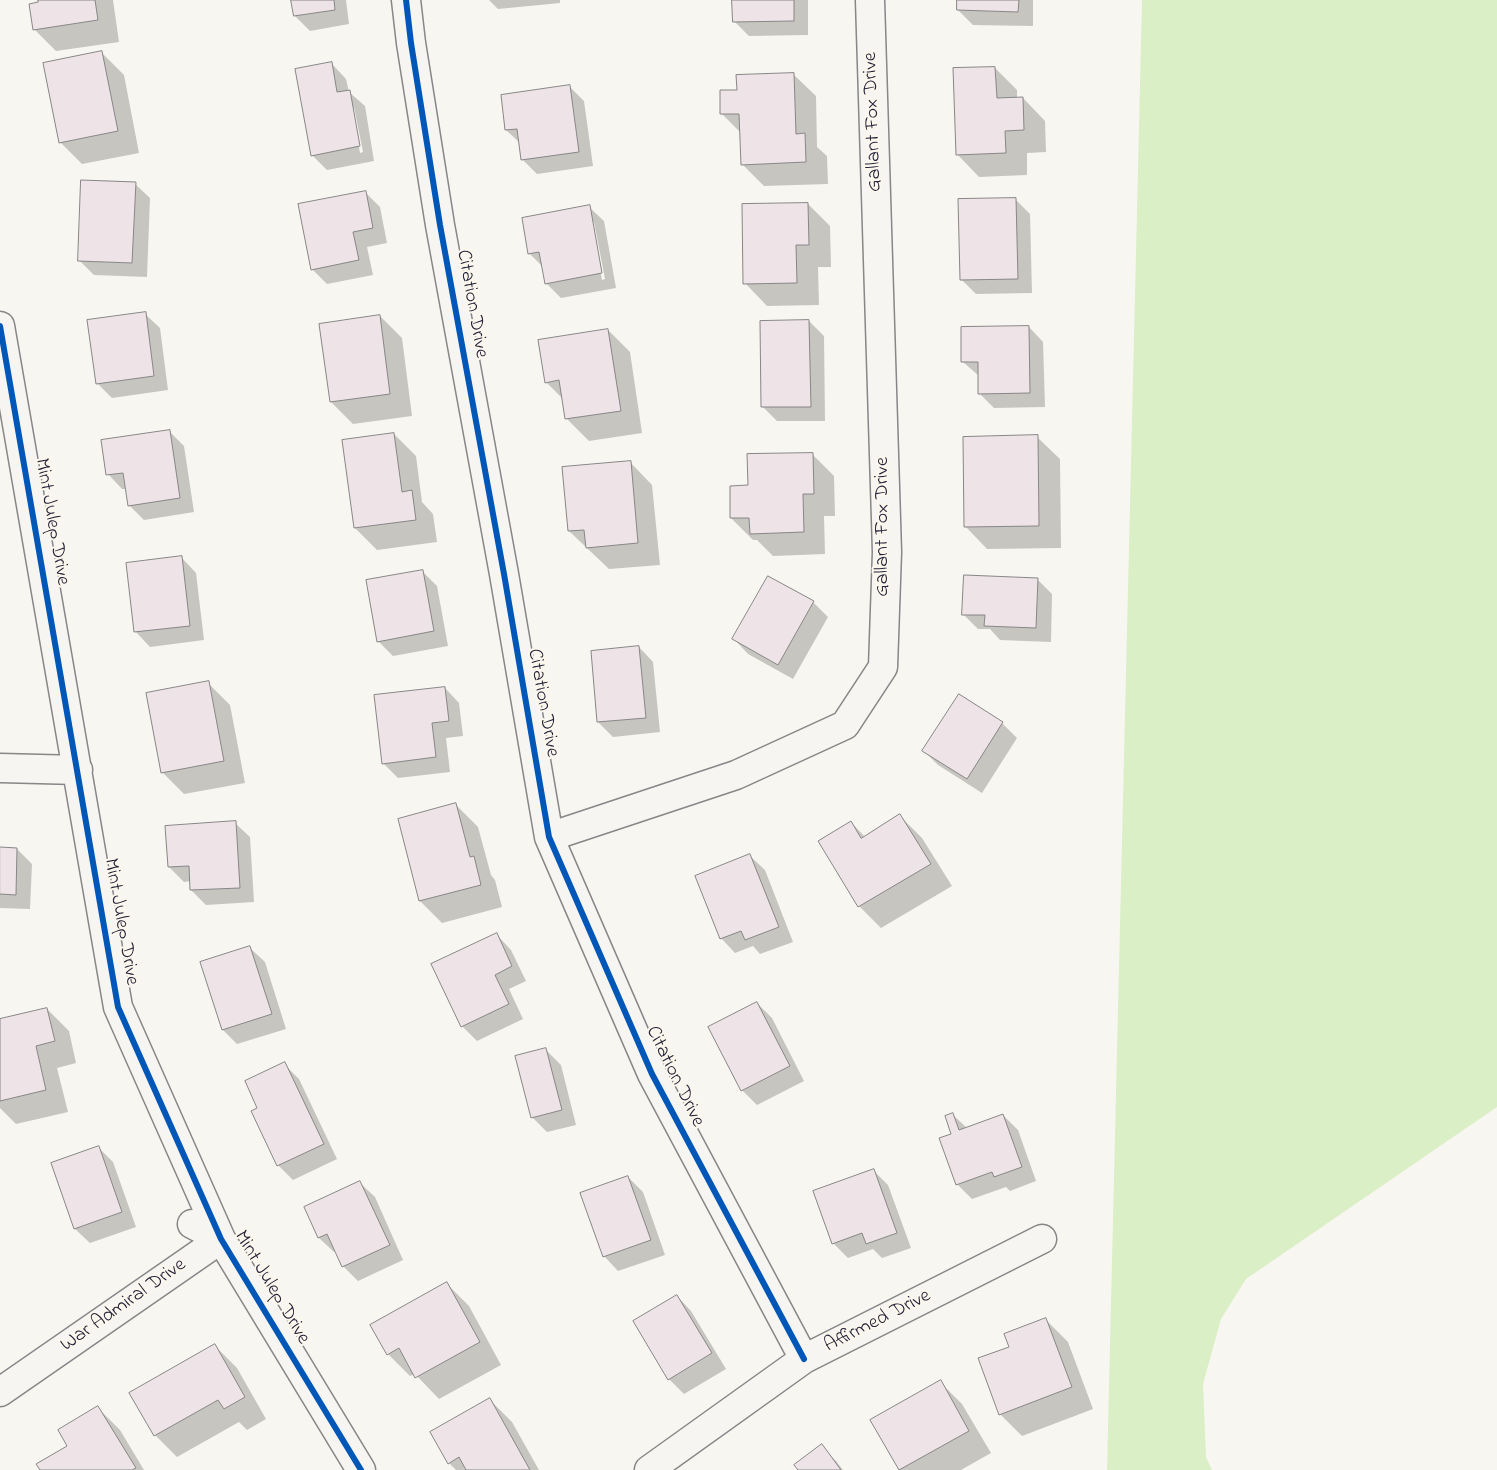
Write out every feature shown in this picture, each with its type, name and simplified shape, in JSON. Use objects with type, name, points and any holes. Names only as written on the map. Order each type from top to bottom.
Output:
[{"type":"street","name":"Citation Drive","points":[[406,0],[440,225],[504,574],[549,837],[652,1074],[804,1359]]},
{"type":"street","name":"Gallant Fox Drive","points":[[549,837],[736,775],[844,725],[882,667],[887,552],[870,0]]},
{"type":"street","name":"Mint Julep Drive","points":[[0,326],[118,1007],[221,1239],[361,1470]]},
{"type":"street","points":[[0,768],[78,770]]},
{"type":"street","points":[[192,1224],[221,1239]]},
{"type":"street","name":"War Admiral Drive","points":[[0,1392],[221,1239]]},
{"type":"street","name":"Affirmed Drive","points":[[649,1470],[804,1359],[1042,1239]]},
{"type":"green space","points":[[1142,0],[1497,0],[1497,1107],[1246,1279],[1221,1319],[1203,1384],[1206,1457],[1212,1470],[1107,1470]]},
{"type":"building","points":[[38,0],[95,0],[98,20],[33,30],[29,4],[38,2]]},
{"type":"building","points":[[291,0],[334,0],[335,10],[294,16]]},
{"type":"building","points":[[732,0],[794,0],[794,21],[733,22]]},
{"type":"building","points":[[957,0],[1019,0],[1018,12],[957,10]]},
{"type":"building","points":[[102,51],[118,131],[59,143],[43,63]]},
{"type":"building","points":[[332,62],[337,92],[350,90],[360,146],[311,156],[295,69]]},
{"type":"building","points":[[995,67],[997,98],[1023,97],[1024,130],[1005,131],[1006,153],[956,155],[953,68]]},
{"type":"building","points":[[794,73],[796,134],[805,133],[806,162],[741,165],[739,114],[720,114],[720,90],[737,90],[736,75]]},
{"type":"building","points":[[570,85],[579,152],[521,160],[517,129],[505,130],[501,95]]},
{"type":"building","points":[[81,180],[136,182],[132,263],[78,261]]},
{"type":"building","points":[[366,191],[373,228],[353,232],[359,260],[311,270],[298,204]]},
{"type":"building","points":[[1016,198],[1018,279],[960,280],[958,199]]},
{"type":"building","points":[[808,203],[809,245],[796,245],[797,283],[743,284],[742,204]]},
{"type":"building","points":[[590,205],[602,273],[545,284],[539,252],[528,254],[522,218]]},
{"type":"building","points":[[146,312],[154,376],[96,384],[87,320]]},
{"type":"building","points":[[380,315],[390,394],[330,402],[319,324]]},
{"type":"building","points":[[809,320],[811,407],[761,407],[760,321]]},
{"type":"building","points":[[1029,326],[1030,393],[978,394],[978,362],[961,362],[961,327]]},
{"type":"building","points":[[608,329],[621,411],[565,419],[559,380],[545,383],[538,340]]},
{"type":"building","points":[[170,430],[180,498],[128,506],[123,473],[106,475],[101,440]]},
{"type":"building","points":[[394,433],[402,492],[412,490],[416,520],[354,528],[342,440]]},
{"type":"building","points":[[1038,435],[1039,526],[964,527],[963,437]]},
{"type":"building","points":[[813,453],[814,494],[803,494],[804,532],[750,534],[749,518],[730,518],[730,486],[748,485],[747,454]]},
{"type":"building","points":[[631,461],[638,543],[586,548],[584,530],[568,531],[562,467]]},
{"type":"building","points":[[182,556],[190,626],[134,632],[126,563]]},
{"type":"building","points":[[423,570],[434,631],[377,642],[366,580]]},
{"type":"building","points":[[964,575],[1038,578],[1036,628],[984,626],[985,615],[962,615]]},
{"type":"building","points":[[768,576],[814,601],[778,665],[732,639]]},
{"type":"building","points":[[639,646],[646,718],[597,722],[591,651]]},
{"type":"building","points":[[209,681],[224,761],[161,773],[146,693]]},
{"type":"building","points":[[445,687],[449,721],[432,723],[436,757],[382,764],[374,695]]},
{"type":"building","points":[[959,694],[1003,722],[967,779],[922,751]]},
{"type":"building","points":[[456,803],[470,857],[474,856],[481,885],[419,901],[398,819]]},
{"type":"building","points":[[900,814],[931,864],[858,907],[818,841],[851,821],[861,838]]},
{"type":"building","points":[[236,821],[240,888],[190,890],[189,866],[168,867],[165,826]]},
{"type":"building","points":[[0,847],[17,848],[16,895],[0,894]]},
{"type":"building","points":[[750,854],[779,927],[745,940],[741,931],[720,939],[695,876]]},
{"type":"building","points":[[497,933],[512,966],[495,975],[509,1004],[461,1027],[431,964]]},
{"type":"building","points":[[250,946],[272,1014],[222,1030],[200,962]]},
{"type":"building","points":[[757,1002],[790,1066],[741,1091],[708,1027]]},
{"type":"building","points":[[47,1008],[55,1041],[36,1046],[46,1090],[0,1101],[0,1019]]},
{"type":"building","points":[[546,1048],[562,1110],[531,1118],[515,1056]]},
{"type":"building","points":[[285,1062],[324,1144],[277,1166],[251,1111],[257,1108],[245,1081]]},
{"type":"building","points":[[953,1113],[959,1130],[1003,1114],[1022,1167],[994,1177],[992,1172],[956,1185],[939,1138],[951,1134],[945,1116]]},
{"type":"building","points":[[99,1146],[122,1212],[74,1229],[51,1163]]},
{"type":"building","points":[[874,1169],[897,1233],[866,1244],[862,1233],[832,1244],[813,1191]]},
{"type":"building","points":[[628,1176],[651,1240],[603,1257],[580,1193]]},
{"type":"building","points":[[360,1181],[390,1245],[342,1267],[327,1234],[318,1238],[304,1207]]},
{"type":"building","points":[[447,1282],[480,1342],[415,1378],[399,1348],[387,1355],[370,1325]]},
{"type":"building","points":[[677,1295],[712,1353],[668,1380],[633,1321]]},
{"type":"building","points":[[1046,1318],[1072,1387],[999,1415],[978,1358],[1009,1347],[1004,1334]]},
{"type":"building","points":[[215,1344],[245,1397],[224,1409],[218,1400],[154,1436],[129,1393]]},
{"type":"building","points":[[941,1380],[969,1431],[899,1470],[870,1420]]},
{"type":"building","points":[[490,1398],[530,1470],[466,1470],[459,1457],[448,1464],[430,1432]]},
{"type":"building","points":[[98,1406],[136,1468],[132,1470],[40,1470],[36,1464],[67,1446],[58,1430]]},
{"type":"building","points":[[822,1444],[841,1470],[798,1470],[794,1465]]},
{"type":"cycle path","points":[[406,0],[440,225],[504,574],[549,837],[652,1074],[804,1359]]},
{"type":"cycle path","points":[[0,326],[118,1007],[221,1239],[361,1470]]}]
